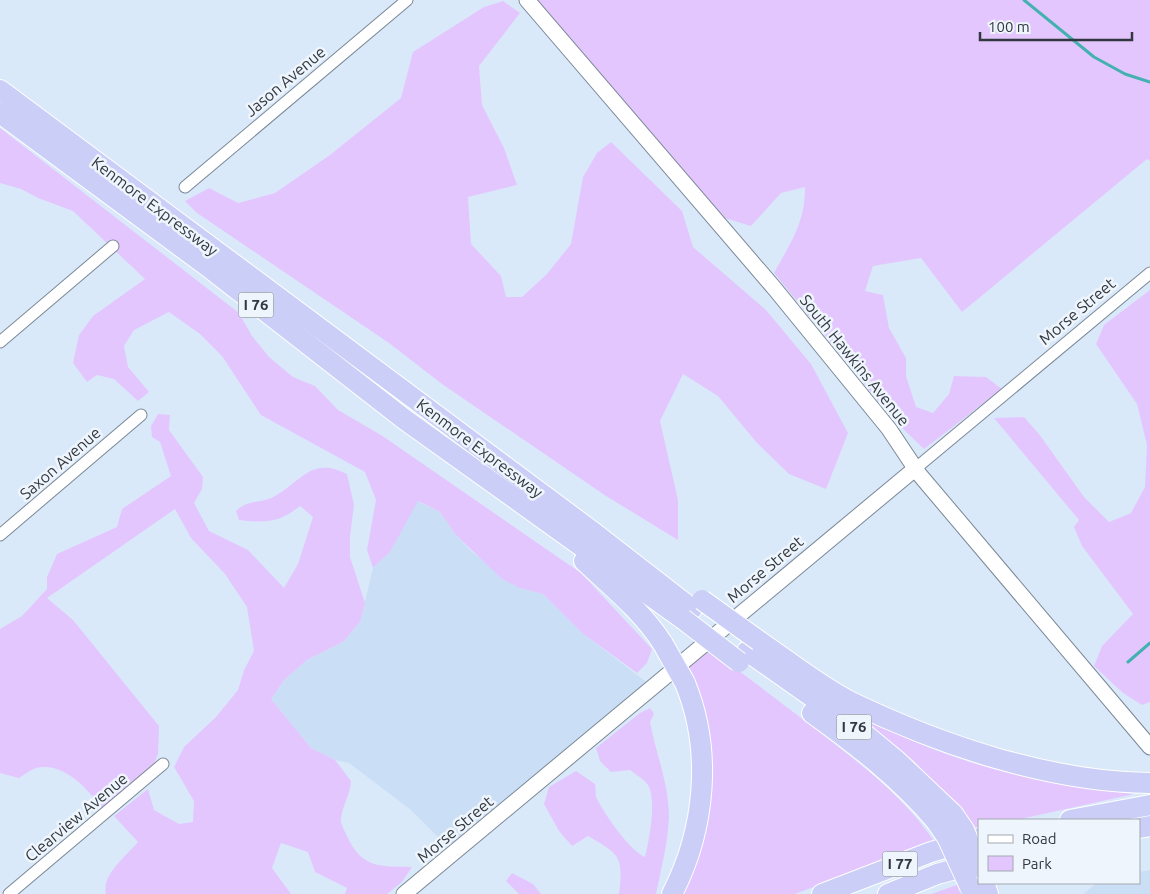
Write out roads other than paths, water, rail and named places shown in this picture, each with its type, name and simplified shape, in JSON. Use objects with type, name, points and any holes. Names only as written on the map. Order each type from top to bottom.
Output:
[{"type":"highway","name":"Kenmore Expressway","points":[[0,90],[457,430],[561,500],[692,609]]},
{"type":"highway","name":"Kenmore Expressway","points":[[0,112],[211,269],[404,419],[512,496]]},
{"type":"highway","points":[[512,496],[692,609],[749,651],[850,701],[950,744],[1000,759],[1049,771],[1147,783]]},
{"type":"highway","name":"I 76","points":[[512,496],[621,594],[655,630],[684,684],[698,731],[702,794],[692,846],[672,894]]},
{"type":"highway","points":[[692,609],[749,651]]},
{"type":"highway","name":"I 76","points":[[749,651],[862,732],[897,761],[944,818],[964,830],[978,865]]},
{"type":"highway","points":[[1075,819],[1150,805]]},
{"type":"highway","points":[[944,818],[948,837],[980,889]]},
{"type":"highway","name":"I 77","points":[[822,894],[931,852],[978,838]]},
{"type":"highway","name":"I 77","points":[[889,894],[937,874],[978,863]]},
{"type":"street","name":"Jason Avenue","points":[[184,187],[407,0]]},
{"type":"street","name":"South Hawkins Avenue","points":[[527,0],[775,289],[889,429],[916,468],[999,570],[1148,741]]},
{"type":"street","points":[[0,342],[113,246]]},
{"type":"street","name":"Morse Street","points":[[404,894],[1150,273]]},
{"type":"street","name":"Saxon Avenue","points":[[0,535],[141,415]]},
{"type":"street","name":"Clearview Avenue","points":[[9,894],[163,764]]},
{"type":"waterway","points":[[1024,0],[1094,57],[1125,74],[1150,82]]},
{"type":"waterway","points":[[1128,662],[1150,643]]}]
